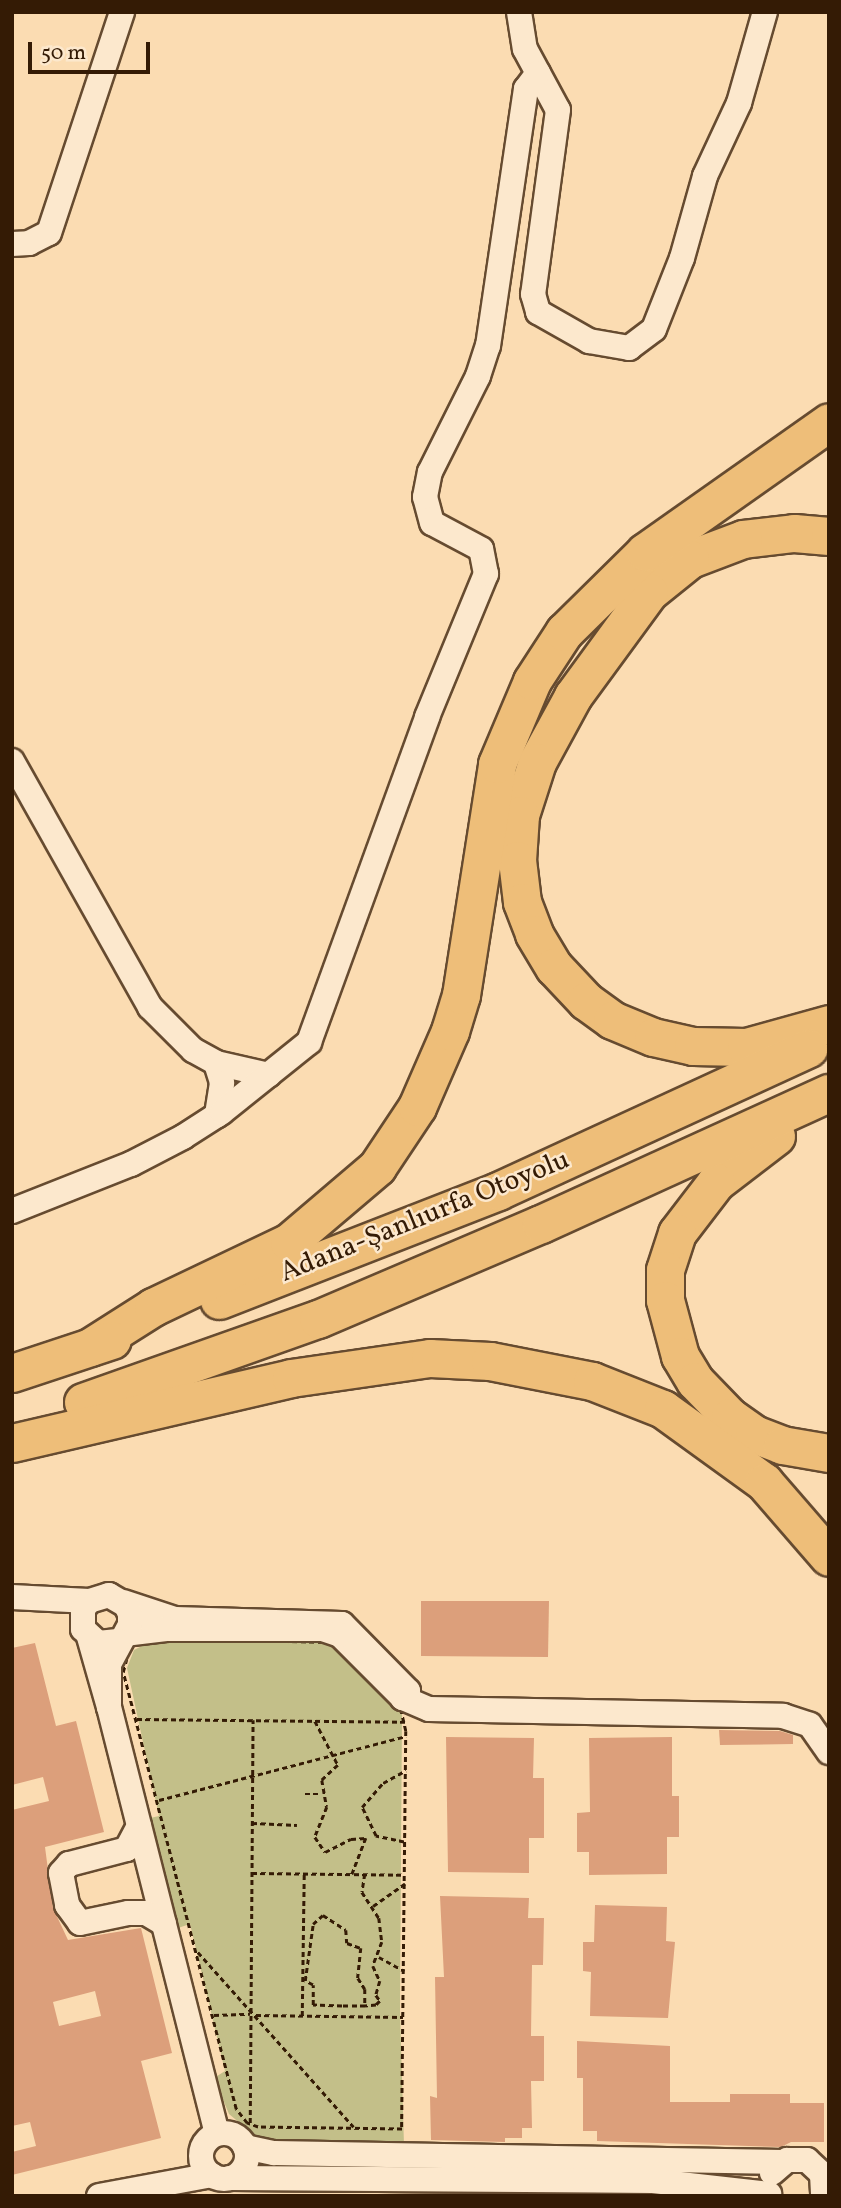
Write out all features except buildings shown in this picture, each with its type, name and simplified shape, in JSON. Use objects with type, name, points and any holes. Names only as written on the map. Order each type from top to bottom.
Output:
[{"type":"highway","points":[[90,1347],[153,1307],[289,1242],[377,1167],[417,1107],[450,1031],[461,995],[498,764],[532,681],[564,632],[637,559],[829,422]]},
{"type":"highway","points":[[829,536],[794,533],[743,539],[690,559],[649,592],[573,696],[537,762],[520,815],[517,860],[522,902],[534,934],[554,967],[586,1001],[612,1020],[653,1037],[693,1046],[733,1047],[783,1039],[829,1024]]},
{"type":"highway","name":"Adana-Şanlıurfa Otoyolu","points":[[12,1373],[90,1347],[498,1191],[829,1038]]},
{"type":"highway","name":"Adana-Şanlıurfa Otoyolu","points":[[12,1425],[318,1319],[553,1219],[829,1093]]},
{"type":"highway","points":[[829,1099],[716,1182],[677,1233],[665,1270],[671,1334],[695,1381],[754,1434],[782,1446],[829,1453]]},
{"type":"highway","points":[[12,1443],[290,1378],[430,1359],[490,1361],[592,1381],[663,1409],[764,1482],[829,1557]]},
{"type":"street","points":[[12,244],[29,243],[49,233],[121,12]]},
{"type":"street","points":[[519,12],[525,49],[558,110],[559,127],[543,192],[533,293],[538,312],[589,341],[629,348],[654,329],[682,257],[712,157],[739,103],[765,12]]},
{"type":"street","points":[[12,1211],[131,1164],[217,1116],[309,1042],[427,717],[486,574],[481,549],[432,523],[425,497],[430,472],[478,376],[488,346],[526,89],[538,73]]},
{"type":"street","points":[[12,761],[150,1007],[193,1050],[216,1063],[269,1075]]},
{"type":"street","points":[[216,1063],[222,1083],[217,1116]]},
{"type":"street","points":[[12,1597],[89,1601],[109,1595],[175,1619],[342,1624],[408,1691],[404,1710]]},
{"type":"street","points":[[89,1601],[81,1619],[89,1637],[109,1707],[218,2134]]},
{"type":"street","points":[[109,1707],[109,1664],[130,1614],[123,1602]]},
{"type":"street","points":[[89,1637],[98,1643],[166,1629],[334,1631],[404,1710]]},
{"type":"street","points":[[404,1710],[783,1716],[810,1725],[829,1752]]},
{"type":"street","points":[[139,1826],[127,1849],[69,1864],[61,1873],[67,1905],[80,1923],[137,1913],[164,1924]]},
{"type":"street","points":[[221,2177],[201,2160],[201,2151],[218,2134],[231,2134],[247,2135],[274,2153],[783,2162],[807,2160],[824,2166],[823,2196]]},
{"type":"street","points":[[221,2177],[244,2165],[247,2135]]},
{"type":"street","points":[[99,2196],[221,2177],[258,2176],[504,2188],[653,2181],[770,2195],[772,2174],[783,2162]]},
{"type":"street","points":[[258,2176],[278,2196]]},
{"type":"street","points":[[139,2188],[174,2196]]},
{"type":"path","points":[[247,2135],[236,2109],[124,1662],[129,1649],[147,1639],[319,1638],[342,1649],[404,1710]]},
{"type":"path","points":[[137,1719],[315,1721],[404,1710]]},
{"type":"path","points":[[247,2135],[402,2129],[406,1770],[404,1710]]},
{"type":"path","points":[[247,2135],[252,2014],[253,1720]]},
{"type":"path","points":[[315,1721],[338,1765],[322,1780],[327,1807],[314,1837],[325,1852],[351,1839],[366,1838],[352,1874]]},
{"type":"path","points":[[159,1800],[406,1736]]},
{"type":"path","points":[[405,1842],[376,1836],[362,1807],[383,1783],[406,1770]]},
{"type":"path","points":[[305,1794],[324,1794]]},
{"type":"path","points":[[252,1823],[298,1825]]},
{"type":"path","points":[[252,1873],[405,1875]]},
{"type":"path","points":[[302,2016],[304,1873]]},
{"type":"path","points":[[365,1874],[362,1892],[379,1918],[379,1956],[373,1966],[380,1981],[376,1995],[380,2001],[365,2006],[313,2005],[313,1985],[305,1981],[313,1924],[323,1916],[346,1930],[347,1943],[360,1948],[358,1978],[365,1989],[365,2006]]},
{"type":"path","points":[[372,1906],[405,1884]]},
{"type":"path","points":[[198,1951],[355,2129]]},
{"type":"path","points":[[379,1956],[404,1971]]},
{"type":"path","points":[[214,2015],[403,2017]]},
{"type":"path","points":[[350,2154],[355,2129]]},
{"type":"shaded area","points":[[178,1640],[327,1643],[402,1712],[400,2010],[404,2145],[280,2144],[254,2135],[229,2114],[214,2078],[225,2071],[190,1924],[175,1929],[146,1819],[159,1816],[127,1668],[134,1650],[150,1642]]}]
